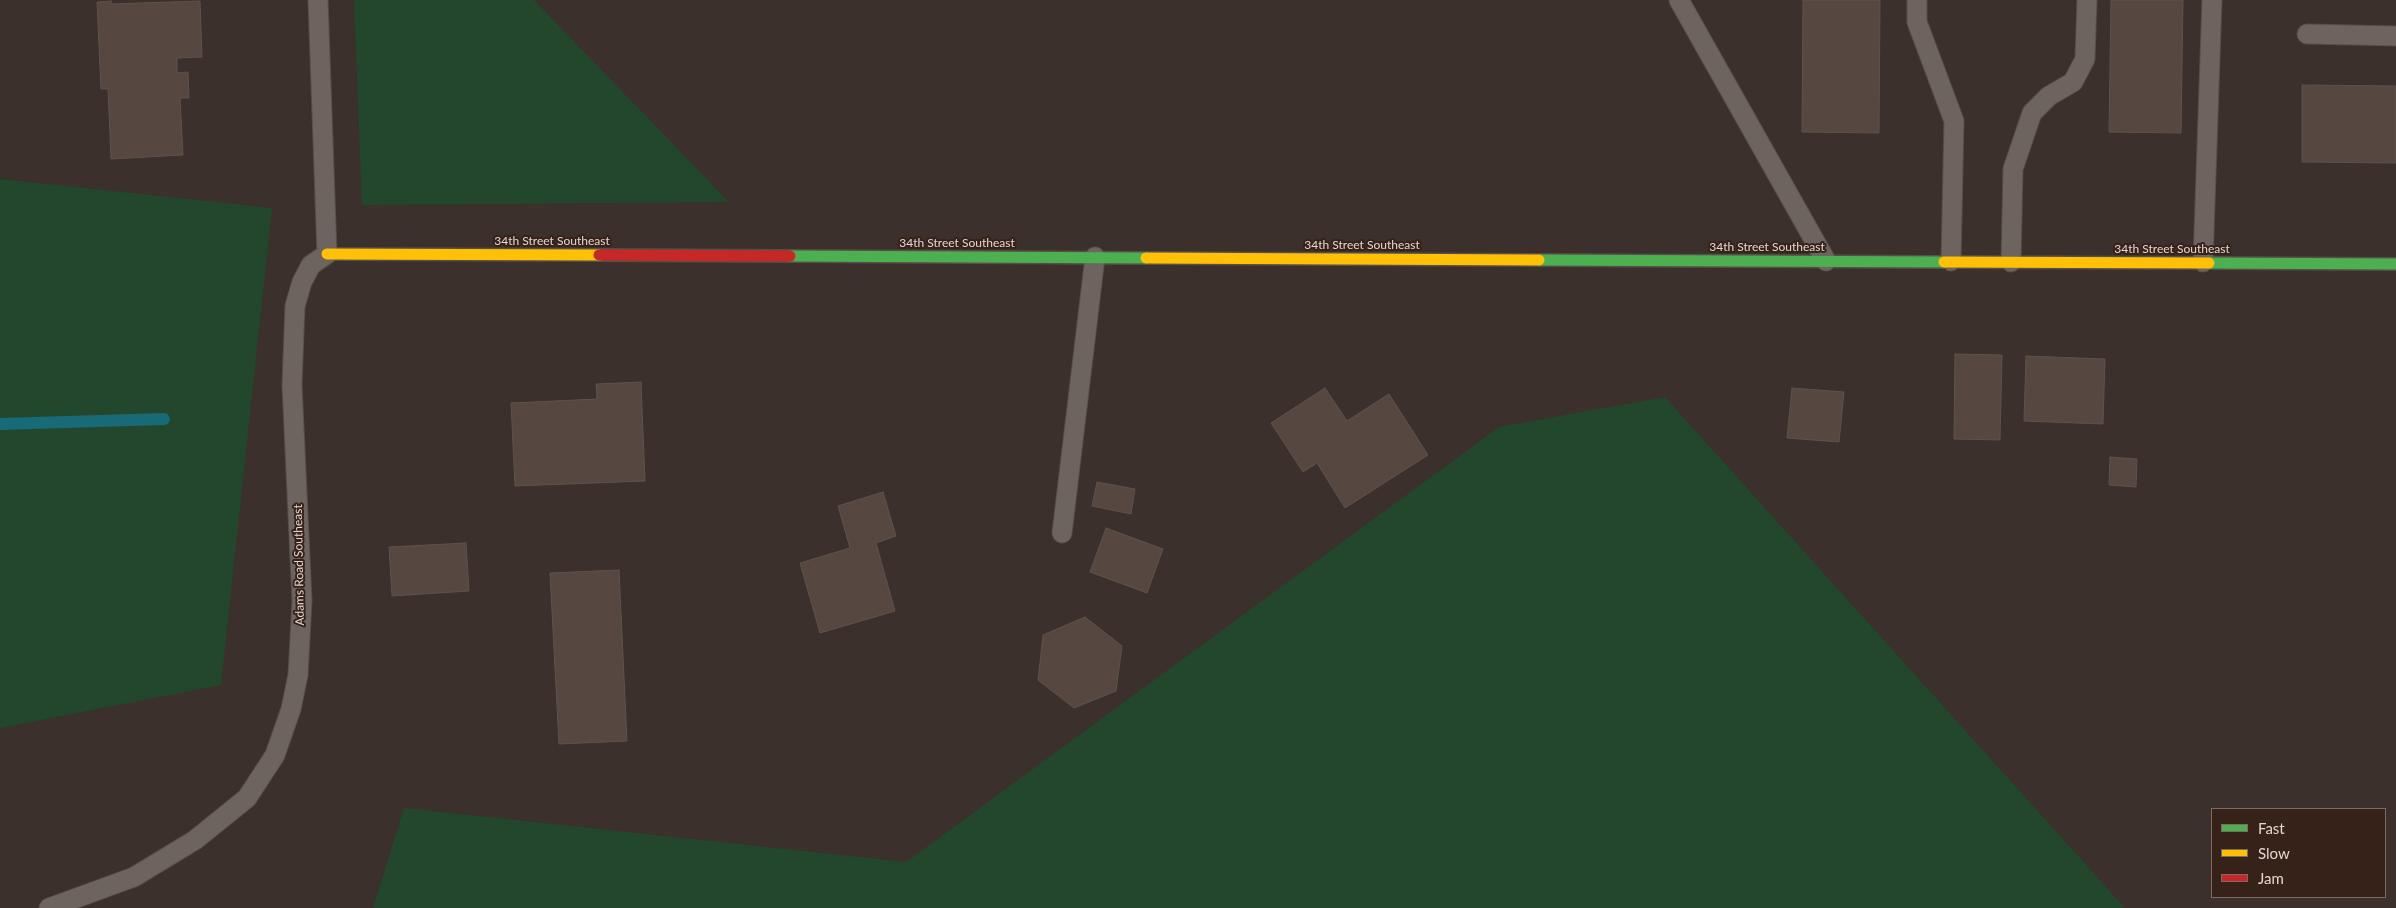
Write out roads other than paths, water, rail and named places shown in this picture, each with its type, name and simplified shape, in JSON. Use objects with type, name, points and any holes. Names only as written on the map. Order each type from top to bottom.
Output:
[{"type":"street","name":"34th Street Southeast","points":[[327,254],[2396,264]]},
{"type":"lane","points":[[318,0],[327,254]]},
{"type":"lane","points":[[1680,0],[1826,261]]},
{"type":"lane","points":[[1917,0],[1917,22],[1954,122],[1951,261]]},
{"type":"lane","points":[[2011,262],[2013,169],[2032,113],[2049,96],[2073,82],[2085,59],[2087,0]]},
{"type":"lane","points":[[2203,262],[2212,0]]},
{"type":"lane","points":[[2307,34],[2396,36]]},
{"type":"lane","name":"Adams Road Southeast","points":[[49,908],[134,877],[195,840],[247,798],[275,755],[291,709],[298,675],[302,601],[292,385],[295,306],[302,282],[311,265],[327,254]]},
{"type":"lane","points":[[1062,533],[1095,257]]},
{"type":"waterway","points":[[0,424],[164,419]]}]
